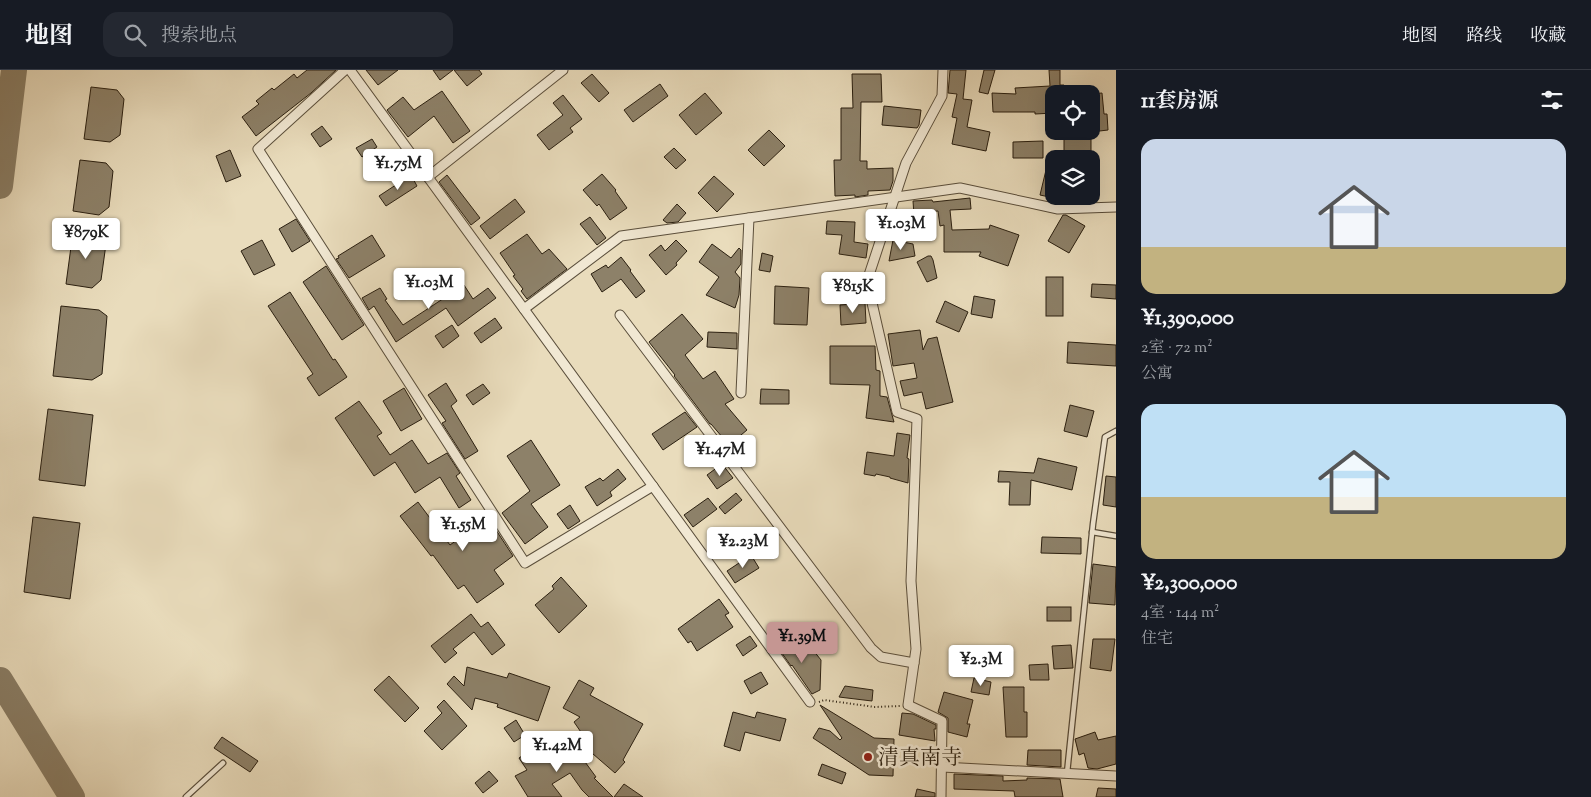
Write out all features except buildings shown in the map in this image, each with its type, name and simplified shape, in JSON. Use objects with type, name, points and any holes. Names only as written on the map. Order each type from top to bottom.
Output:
[{"type":"street","points":[[345,70],[258,149],[525,563],[653,486]]},
{"type":"street","points":[[350,70],[810,702]]},
{"type":"street","points":[[428,177],[563,70]]},
{"type":"street","points":[[942,797],[942,721],[908,705],[916,649],[911,581],[917,419],[897,412],[867,280],[906,163],[942,96],[943,70]]},
{"type":"street","points":[[524,309],[621,236],[960,188],[1058,209],[1116,207]]},
{"type":"street","points":[[741,392],[749,218]]},
{"type":"street","points":[[620,315],[872,648],[881,657],[914,663]]},
{"type":"street","points":[[942,767],[1116,776]]},
{"type":"lane","points":[[1067,773],[1092,532],[1105,437],[1116,431]]},
{"type":"lane","points":[[1092,532],[1116,536]]},
{"type":"lane","points":[[186,797],[223,763]]},
{"type":"path","points":[[810,702],[816,703],[824,700],[891,708],[908,705]]},
{"type":"taxiway","points":[[0,186],[14,70]]},
{"type":"taxiway","points":[[0,680],[72,797]]},
{"type":"place","name":"清真南寺","points":[[868,757]]}]
